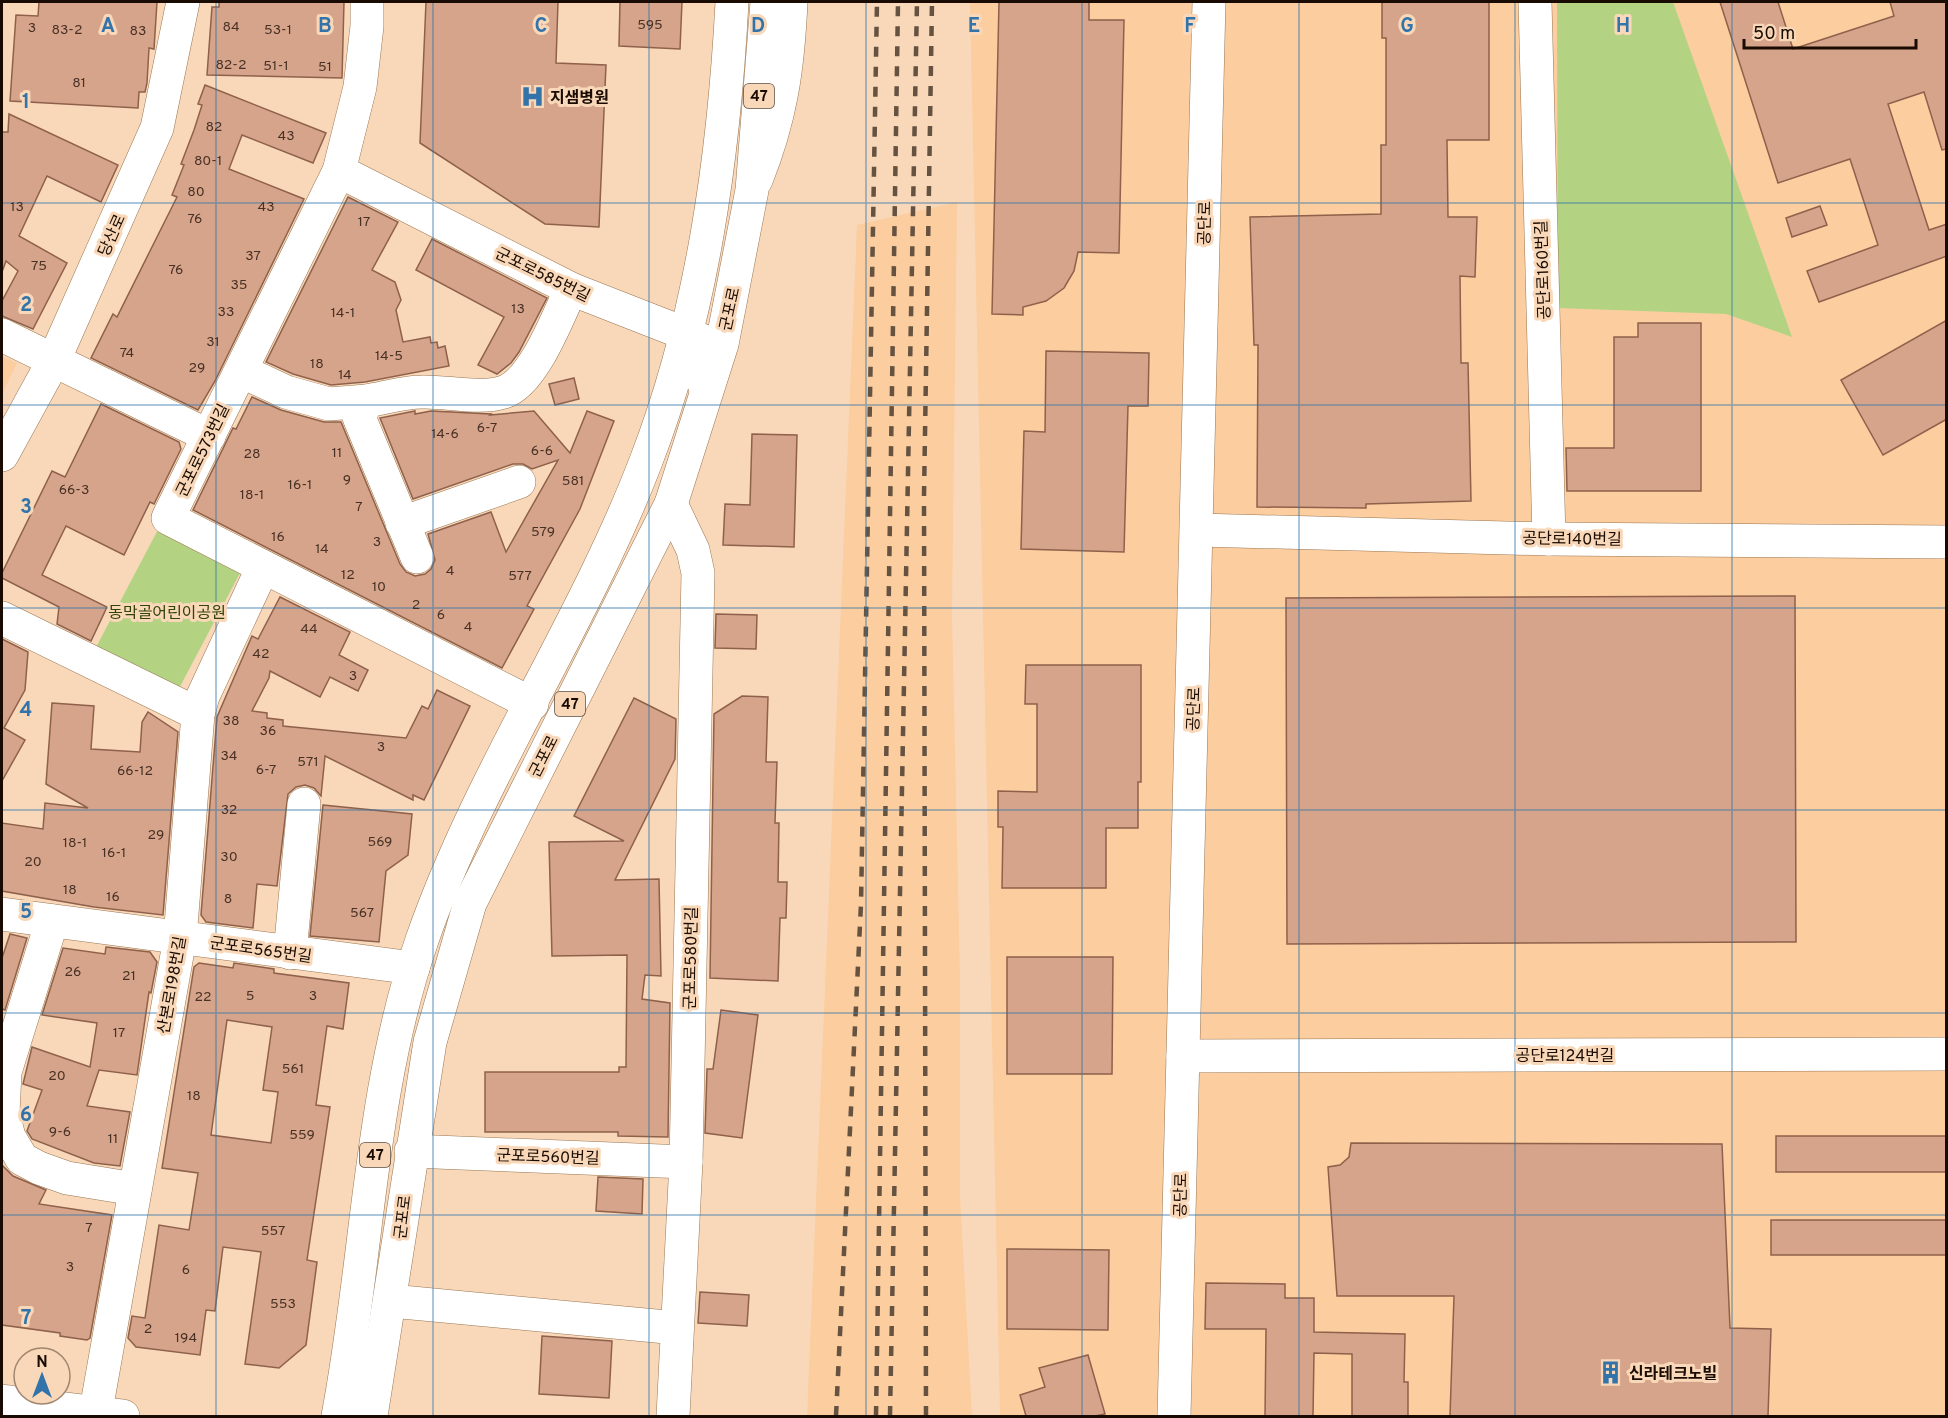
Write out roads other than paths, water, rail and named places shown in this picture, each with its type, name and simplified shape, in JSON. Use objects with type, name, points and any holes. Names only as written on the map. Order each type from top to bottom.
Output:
[{"type":"street","name":"당산로","points":[[2,455],[54,360],[157,128],[183,2]]},
{"type":"street","name":"군포로573번길","points":[[367,2],[368,26],[360,87],[339,171],[168,518],[532,704]]},
{"type":"street","name":"군포로","points":[[338,1416],[352,1344],[376,1147],[395,1035],[413,968],[469,823],[532,704],[647,459],[686,335],[718,166],[729,63],[732,2]]},
{"type":"street","name":"군포로","points":[[371,1416],[391,1301],[411,1151],[430,1042],[470,903],[671,504],[727,322],[752,190],[767,2]]},
{"type":"street","points":[[752,190],[773,138],[788,69],[791,2]]},
{"type":"street","name":"공단로","points":[[1174,1416],[1198,530],[1209,2]]},
{"type":"street","name":"공단로160번길","points":[[1535,2],[1549,538]]},
{"type":"street","name":"군포로585번길","points":[[339,171],[572,290],[707,344],[702,377],[707,392]]},
{"type":"street","points":[[240,371],[286,392],[329,404],[367,401],[422,392],[453,395],[504,392],[517,384],[535,362],[572,290]]},
{"type":"street","points":[[2,335],[209,436]]},
{"type":"street","points":[[367,401],[359,417],[417,557]]},
{"type":"street","points":[[402,523],[519,482]]},
{"type":"street","name":"군포로580번길","points":[[671,504],[693,550],[698,573],[686,1162],[673,1416]]},
{"type":"street","name":"공단로140번길","points":[[1198,530],[1549,538],[1947,542]]},
{"type":"street","name":"산본로198번길","points":[[104,1415],[135,1189],[180,938],[198,714],[203,696],[263,567]]},
{"type":"street","points":[[2,618],[198,714]]},
{"type":"street","points":[[290,953],[304,804]]},
{"type":"street","points":[[469,823],[466,847],[448,902],[450,906],[458,909],[470,903]]},
{"type":"street","name":"군포로565번길","points":[[2,914],[413,968]]},
{"type":"street","points":[[52,921],[5,1071],[3,1114],[6,1144],[22,1159],[67,1178],[135,1189]]},
{"type":"street","name":"공단로124번길","points":[[1183,1056],[1947,1054]]},
{"type":"street","name":"군포로560번길","points":[[411,1151],[686,1162]]},
{"type":"street","points":[[391,1301],[677,1328]]},
{"type":"street","points":[[2,1401],[104,1415]]},
{"type":"railway","points":[[836,1416],[861,904],[877,2]]},
{"type":"railway","points":[[876,1416],[898,2]]},
{"type":"railway","points":[[890,1416],[917,2]]},
{"type":"railway","points":[[926,1416],[924,496],[932,2]]},
{"type":"place","name":"지샘병원","points":[[532,97]]},
{"type":"place","name":"신라테크노빌","points":[[1611,1373]]},
{"type":"park label","name":"동막골어린이공원","points":[[167,612]]}]
